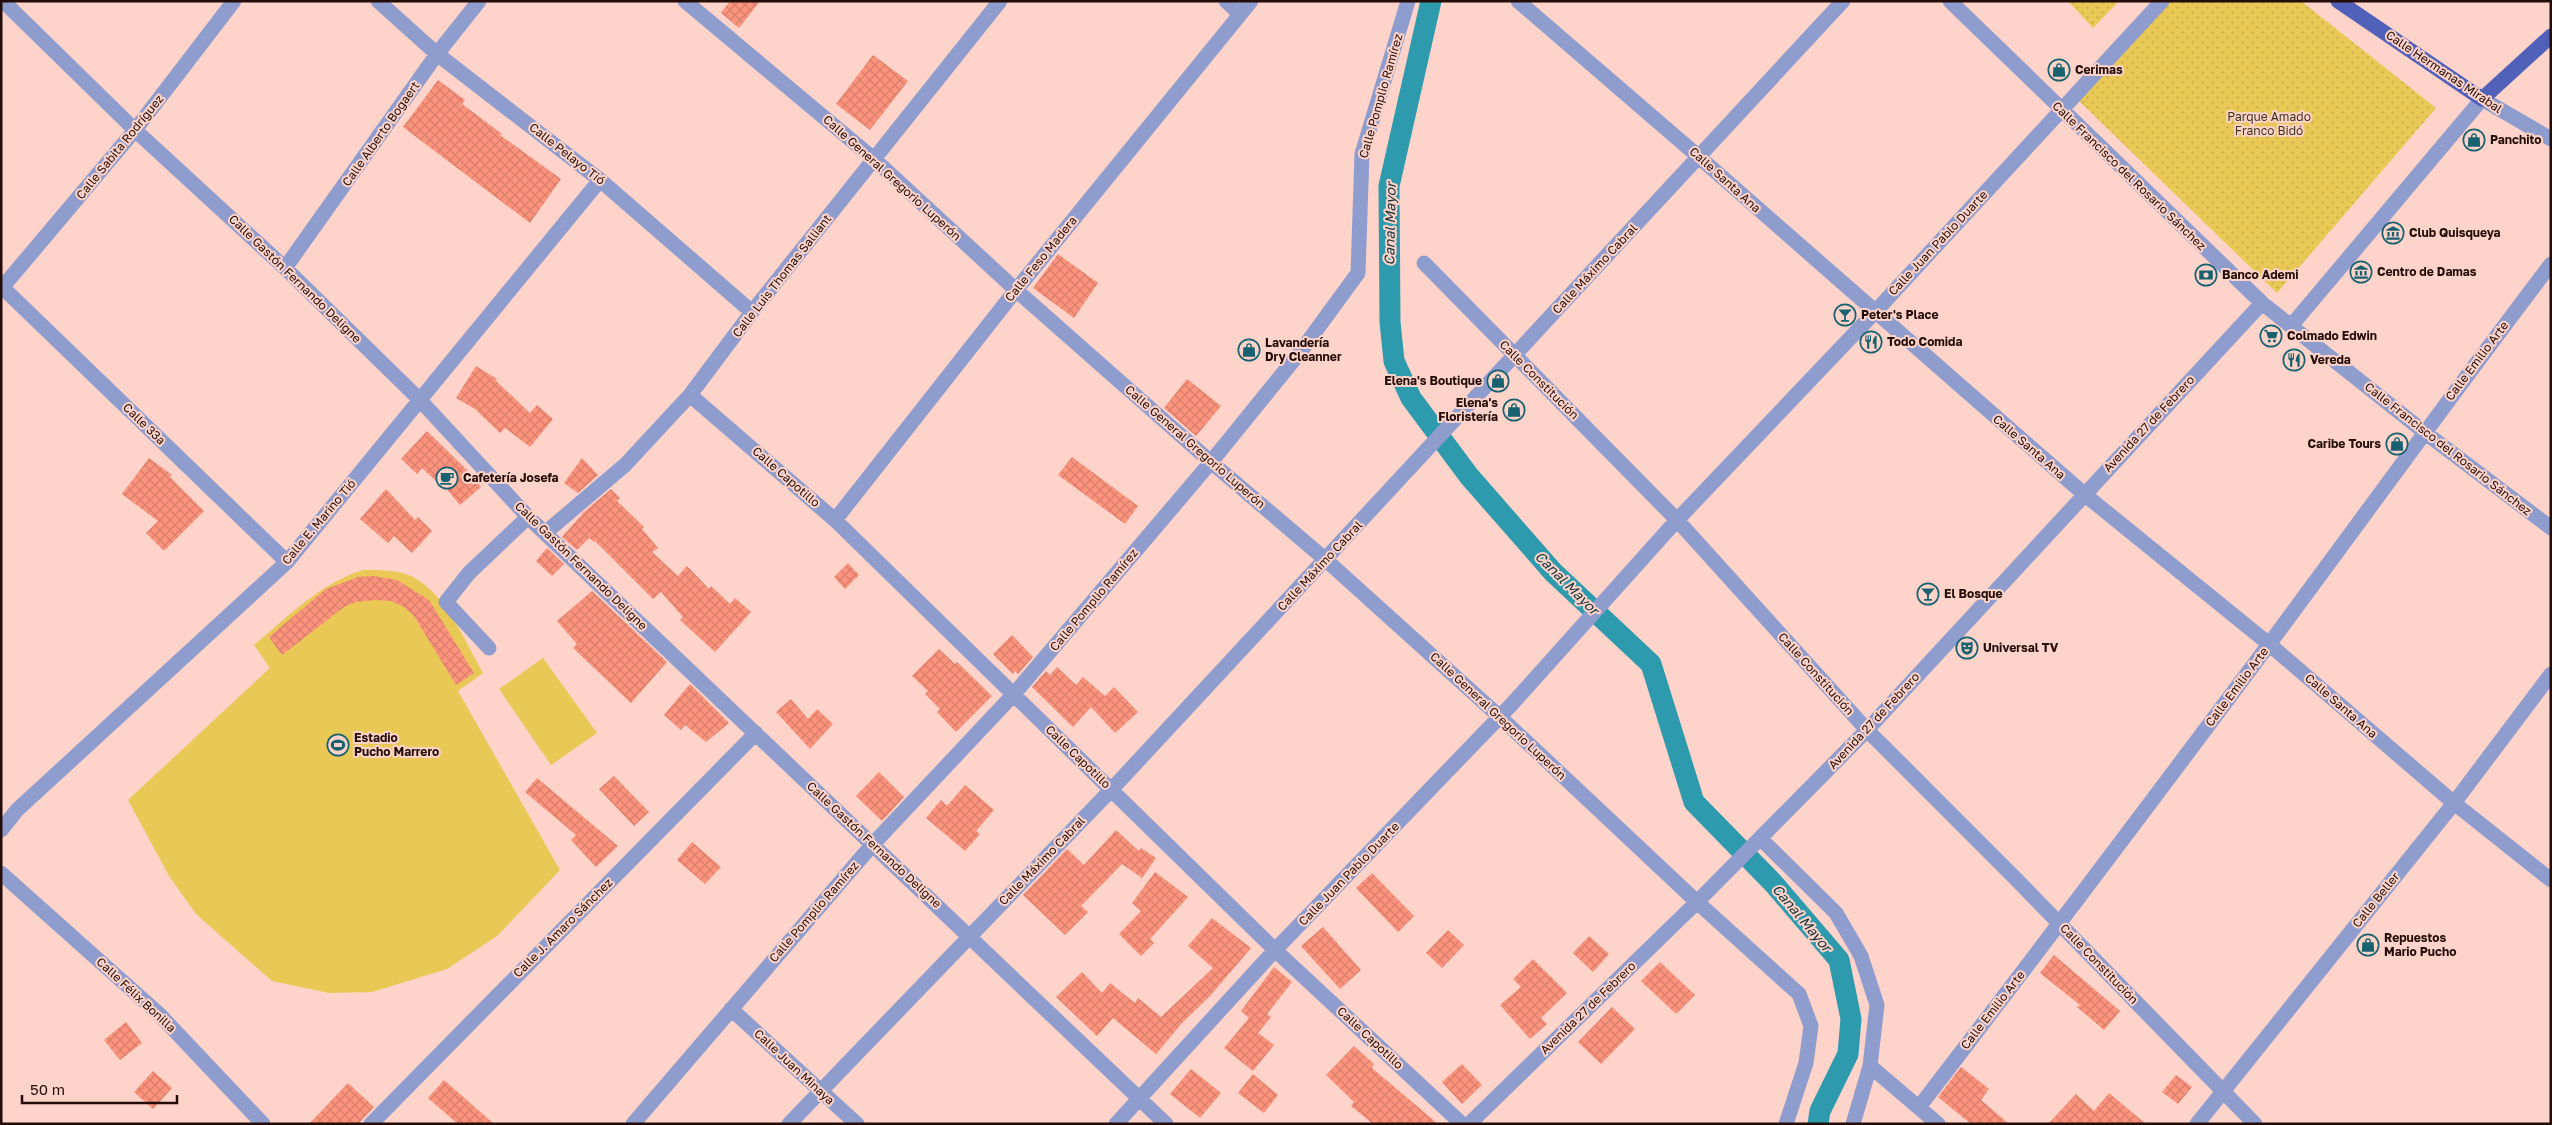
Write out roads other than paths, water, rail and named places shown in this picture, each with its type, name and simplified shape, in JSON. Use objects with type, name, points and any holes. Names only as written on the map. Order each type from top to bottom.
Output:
[{"type":"main road","name":"Calle Hermanas Mirabal","points":[[2347,4],[2482,99]]},
{"type":"main road","points":[[2482,99],[2551,36]]},
{"type":"street","name":"Calle Gastón Fernando Deligne","points":[[3,1],[135,130],[285,268],[419,399],[544,533],[970,935],[1166,1124]]},
{"type":"street","name":"Calle Sabita Rodríguez","points":[[2,288],[135,130],[234,1]]},
{"type":"street","name":"Calle Pelayo Tió","points":[[378,1],[437,54],[600,180],[752,312]]},
{"type":"street","name":"Calle Alberto Bogaert","points":[[285,268],[437,54],[479,1]]},
{"type":"street","name":"Calle General Gregorio Luperón","points":[[685,1],[875,160],[1016,290],[1211,462],[1326,560],[1500,717],[1697,902]]},
{"type":"street","points":[[1226,1],[1240,14]]},
{"type":"street","name":"Calle Feso Madera","points":[[835,520],[1016,290],[1250,1]]},
{"type":"street","name":"Calle Pomplio Ramírez","points":[[633,1124],[873,844],[1014,694],[1211,462],[1301,351],[1358,273],[1362,154],[1408,1]]},
{"type":"street","name":"Calle Santa Ana","points":[[1518,1],[2084,494],[2269,644],[2454,803],[2551,880]]},
{"type":"street","name":"Calle Máximo Cabral","points":[[789,1124],[1111,790],[1843,1]]},
{"type":"street","name":"Calle Francisco del Rosario Sánchez","points":[[1950,1],[2262,303],[2551,528]]},
{"type":"street","name":"Calle Juan Pablo Duarte","points":[[1116,1124],[1275,950],[1500,717],[1677,520],[1874,313],[2162,1]]},
{"type":"street","name":"Calle Luis Thomas Salliant","points":[[544,533],[625,465],[690,394],[752,312],[875,160],[998,2]]},
{"type":"street","points":[[2291,326],[2482,99]]},
{"type":"street","name":"Calle Hermanas Mirabal","points":[[2482,99],[2551,140]]},
{"type":"street","name":"Calle E. Marino Tió","points":[[1,830],[17,810],[130,704],[287,562],[600,180]]},
{"type":"street","name":"Calle Constitución","points":[[1424,263],[1677,520],[1867,730],[2255,1124]]},
{"type":"street","name":"Calle Emilio Arte","points":[[1919,1107],[2269,644],[2424,431],[2551,264]]},
{"type":"street","name":"Calle 33ª","points":[[2,288],[287,562]]},
{"type":"street","name":"Avenida 27 de Febrero","points":[[1469,1124],[1697,902],[1867,730],[2262,303]]},
{"type":"street","name":"Calle Capotillo","points":[[690,394],[835,520],[1275,950],[1462,1124]]},
{"type":"street","points":[[489,648],[446,602],[469,573],[528,517]]},
{"type":"street","name":"Calle Beller","points":[[2196,1124],[2454,803],[2551,674]]},
{"type":"street","name":"Calle J. Amaro Sánchez","points":[[371,1124],[756,733]]},
{"type":"street","points":[[1758,840],[1836,912],[1861,956],[1877,1006],[1870,1066],[1853,1124]]},
{"type":"street","name":"Calle Félix Bonilla","points":[[1,873],[159,1014],[262,1124]]},
{"type":"street","points":[[1697,902],[1800,994],[1811,1026],[1806,1063],[1786,1124]]},
{"type":"street","name":"Calle Juan Minaya","points":[[731,1009],[857,1124]]},
{"type":"street","points":[[1870,1066],[1938,1124]]},
{"type":"waterway","name":"Canal Mayor","points":[[1431,1],[1389,186],[1390,322],[1394,361],[1411,398],[1469,476],[1553,572],[1651,664],[1694,802],[1774,884],[1839,960],[1851,1019],[1848,1054],[1820,1111],[1818,1124]]},
{"type":"place","name":"Cerimas","points":[[2059,70]]},
{"type":"place","name":"Panchito","points":[[2474,140]]},
{"type":"place","name":"Club Quisqueya","points":[[2393,233]]},
{"type":"place","name":"Centro de Damas","points":[[2361,272]]},
{"type":"place","name":"Banco Ademi","points":[[2206,275]]},
{"type":"place","name":"Peter's Place","points":[[1845,315]]},
{"type":"place","name":"Colmado Edwin","points":[[2271,336]]},
{"type":"place","name":"Todo Comida","points":[[1871,342]]},
{"type":"place","name":"Lavandería Dry Cleanner","points":[[1249,350]]},
{"type":"place","name":"Vereda","points":[[2294,360]]},
{"type":"place","name":"Elena's Boutique","points":[[1498,381]]},
{"type":"place","name":"Elena's Floristería","points":[[1514,410]]},
{"type":"place","name":"Caribe Tours","points":[[2397,444]]},
{"type":"place","name":"Cafetería Josefa","points":[[447,478]]},
{"type":"place","name":"El Bosque","points":[[1928,594]]},
{"type":"place","name":"Universal TV","points":[[1967,648]]},
{"type":"place","name":"Estadio Pucho Marrero","points":[[338,745]]},
{"type":"place","name":"Repuestos Mario Pucho","points":[[2368,945]]},
{"type":"park label","name":"Parque Amado Franco Bidó","points":[[2269,124]]}]
